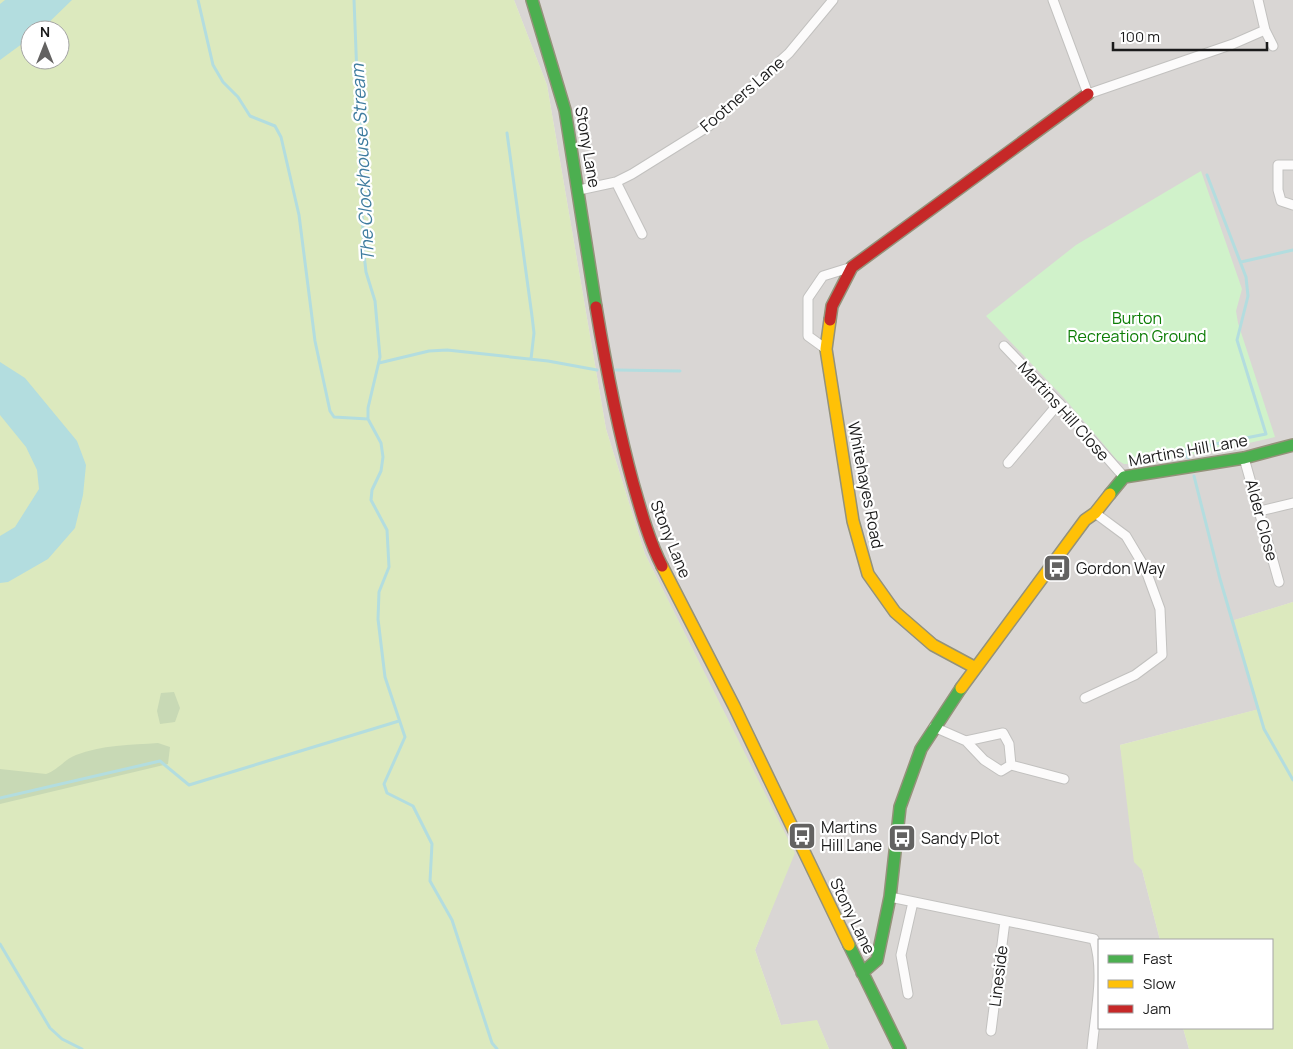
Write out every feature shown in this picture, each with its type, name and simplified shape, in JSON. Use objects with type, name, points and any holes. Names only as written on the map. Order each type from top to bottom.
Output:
[{"type":"street","name":"Stony Lane","points":[[532,0],[566,110],[608,376],[624,452],[641,513],[660,562],[734,706],[900,1049]]},
{"type":"street","name":"Footners Lane","points":[[579,190],[616,182],[709,126],[789,53],[833,0]]},
{"type":"street","points":[[1053,0],[1088,94]]},
{"type":"street","points":[[1258,0],[1265,30],[1273,46]]},
{"type":"street","name":"Whitehayes Road","points":[[826,348],[808,336],[808,298],[823,276],[852,267],[1088,94],[1233,44],[1265,30]]},
{"type":"street","points":[[1293,164],[1278,164],[1278,190],[1281,201],[1293,205]]},
{"type":"street","points":[[616,182],[642,234]]},
{"type":"street","name":"Whitehayes Road","points":[[852,267],[832,306],[826,348],[853,521],[868,574],[895,612],[933,645],[974,667]]},
{"type":"street","name":"Martins Hill Close","points":[[1004,346],[1060,403],[1124,478]]},
{"type":"street","points":[[1008,463],[1060,403]]},
{"type":"street","name":"Martins Hill Lane","points":[[862,973],[877,960],[890,897],[900,807],[920,749],[974,667],[1085,520],[1096,513],[1124,478],[1244,458],[1293,445]]},
{"type":"street","name":"Alder Close","points":[[1244,458],[1279,582]]},
{"type":"street","points":[[1260,511],[1293,503]]},
{"type":"street","points":[[1085,698],[1135,675],[1162,655],[1160,609],[1145,568],[1126,536],[1096,513]]},
{"type":"street","points":[[934,727],[966,740],[984,760],[1001,771],[1011,765],[1064,779]]},
{"type":"street","points":[[966,740],[1003,733],[1009,744],[1011,765]]},
{"type":"street","points":[[890,897],[1094,939],[1098,951]]},
{"type":"street","points":[[908,994],[901,955],[913,902]]},
{"type":"street","name":"Lineside","points":[[991,1031],[1005,921]]},
{"type":"street","points":[[1092,1049],[1098,986]]},
{"type":"shaded area","points":[[514,0],[1293,0],[1293,602],[1235,620],[1260,709],[1120,745],[1142,870],[1160,939],[1098,939],[1098,1029],[1183,1029],[1189,1049],[829,1049],[817,1021],[781,1025],[755,950],[794,853],[645,554],[606,429],[547,85]]},
{"type":"green space","points":[[0,0],[514,0],[547,85],[606,429],[645,554],[795,853],[755,950],[781,1025],[817,1020],[829,1049],[0,1049]]},
{"type":"green space","name":"Burton Recreation Ground","points":[[1201,171],[1242,289],[1236,311],[1238,323],[1275,437],[1146,463],[1124,464],[1117,460],[1064,398],[986,316],[1076,245]]},
{"type":"green space","points":[[1293,602],[1293,1049],[1189,1049],[1183,1029],[1273,1029],[1273,939],[1160,939],[1142,870],[1134,862],[1120,745],[1259,709],[1234,620]]},
{"type":"green space","points":[[174,692],[180,708],[175,722],[160,724],[157,711],[161,693]]},
{"type":"green space","points":[[158,743],[170,747],[168,764],[0,804],[0,769],[46,774],[72,757],[96,749]]},
{"type":"water","points":[[5,0],[72,0],[51,20],[20,20],[20,45],[0,60],[0,4]]},
{"type":"water","points":[[0,362],[25,378],[77,441],[86,465],[83,495],[75,528],[48,559],[8,582],[0,583],[0,536],[15,527],[39,489],[37,470],[26,447],[0,415]]},
{"type":"waterway","points":[[198,0],[213,65],[223,82],[238,97],[250,116],[275,126],[281,137],[299,215],[315,341],[330,411],[334,417],[368,419]]},
{"type":"waterway","name":"The Clockhouse Stream","points":[[354,0],[357,76],[362,118],[359,145],[364,254],[366,272],[375,301],[380,357],[368,408],[368,419],[381,443],[383,457],[381,471],[372,490],[371,500],[387,530],[389,567],[379,592],[378,619],[385,677],[405,737],[384,784],[387,793],[413,806],[432,844],[430,881],[452,920],[492,1043],[497,1049]]},
{"type":"waterway","points":[[507,133],[534,333],[531,359]]},
{"type":"waterway","points":[[1188,458],[1185,450],[1266,434],[1237,340],[1248,296],[1246,277],[1207,175]]},
{"type":"waterway","points":[[1241,262],[1293,250]]},
{"type":"waterway","points":[[379,363],[429,351],[447,350],[548,361],[597,370]]},
{"type":"waterway","points":[[616,370],[680,371]]},
{"type":"waterway","points":[[1194,476],[1220,579],[1264,729],[1293,780]]},
{"type":"waterway","points":[[0,798],[160,761],[189,785],[399,721]]},
{"type":"waterway","points":[[0,944],[50,1028],[62,1039],[82,1049]]},
{"type":"traffic: fast","points":[[532,0],[565,110],[596,307]]},
{"type":"traffic: fast","points":[[1110,494],[1124,477],[1244,458],[1293,445]]},
{"type":"traffic: fast","points":[[862,973],[877,960],[890,897],[900,807],[921,749],[961,688]]},
{"type":"traffic: fast","points":[[849,945],[900,1049]]},
{"type":"traffic: slow","points":[[830,320],[826,349],[853,521],[868,574],[895,612],[933,645],[974,667]]},
{"type":"traffic: slow","points":[[961,688],[1085,520],[1095,513],[1110,494]]},
{"type":"traffic: slow","points":[[662,566],[734,706],[849,945]]},
{"type":"traffic: jam","points":[[830,320],[832,306],[852,267],[1088,94]]},
{"type":"traffic: jam","points":[[596,307],[612,396],[627,461],[646,526],[662,566]]},
{"type":"place","name":"Gordon Way","points":[[1057,568]]},
{"type":"place","name":"Martins Hill Lane","points":[[802,836]]},
{"type":"place","name":"Sandy Plot","points":[[902,838]]}]
